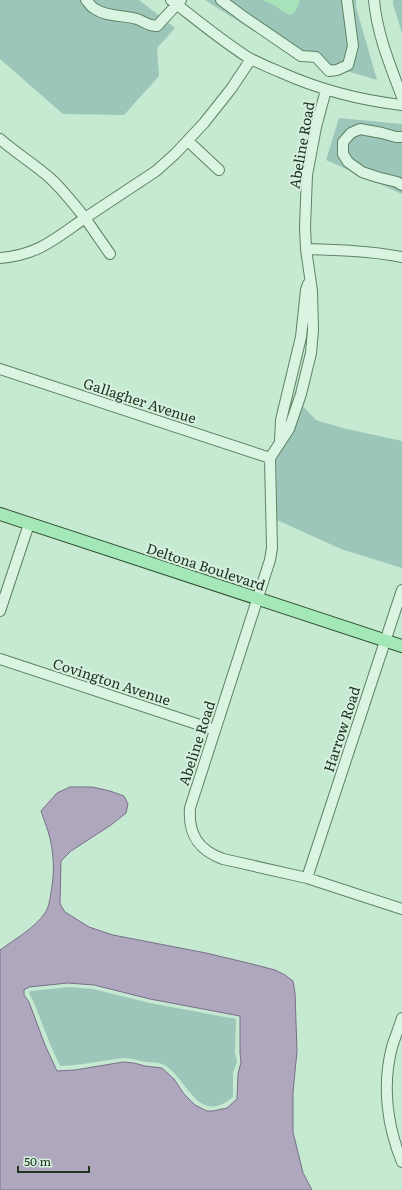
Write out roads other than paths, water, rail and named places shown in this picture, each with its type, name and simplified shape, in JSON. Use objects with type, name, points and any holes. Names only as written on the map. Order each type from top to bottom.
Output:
[{"type":"main road","name":"Deltona Boulevard","points":[[0,514],[402,646]]},
{"type":"street","points":[[86,0],[94,9],[106,14],[126,16],[139,20],[150,26],[157,26],[177,2],[221,38],[251,58],[298,80],[354,98],[379,103],[402,105]]},
{"type":"street","points":[[221,0],[301,56],[316,57],[329,71],[337,70],[348,65],[352,46],[347,0]]},
{"type":"street","points":[[374,0],[376,20],[381,40],[402,97]]},
{"type":"street","points":[[0,258],[34,251],[48,244],[156,171],[188,141],[231,89],[251,58]]},
{"type":"street","name":"Abeline Road","points":[[326,90],[316,127],[307,175],[305,227],[306,249],[312,291],[313,330],[311,354],[301,394],[289,429],[270,458],[272,548],[270,560],[190,808],[189,818],[192,833],[197,842],[204,850],[213,855],[223,859],[307,878],[402,909]]},
{"type":"street","points":[[402,137],[360,129],[351,133],[343,142],[343,154],[348,162],[362,172],[377,178],[397,182],[402,185]]},
{"type":"street","points":[[0,140],[33,163],[69,196],[110,254]]},
{"type":"street","points":[[188,141],[219,170]]},
{"type":"street","points":[[306,249],[346,250],[402,257]]},
{"type":"street","name":"Gallagher Avenue","points":[[0,369],[270,458]]},
{"type":"street","points":[[0,611],[29,524]]},
{"type":"street","name":"Harrow Road","points":[[307,878],[402,590]]},
{"type":"street","name":"Covington Avenue","points":[[0,659],[215,730]]},
{"type":"street","points":[[402,1018],[392,1048],[388,1068],[387,1086],[387,1107],[391,1130],[402,1162]]}]
